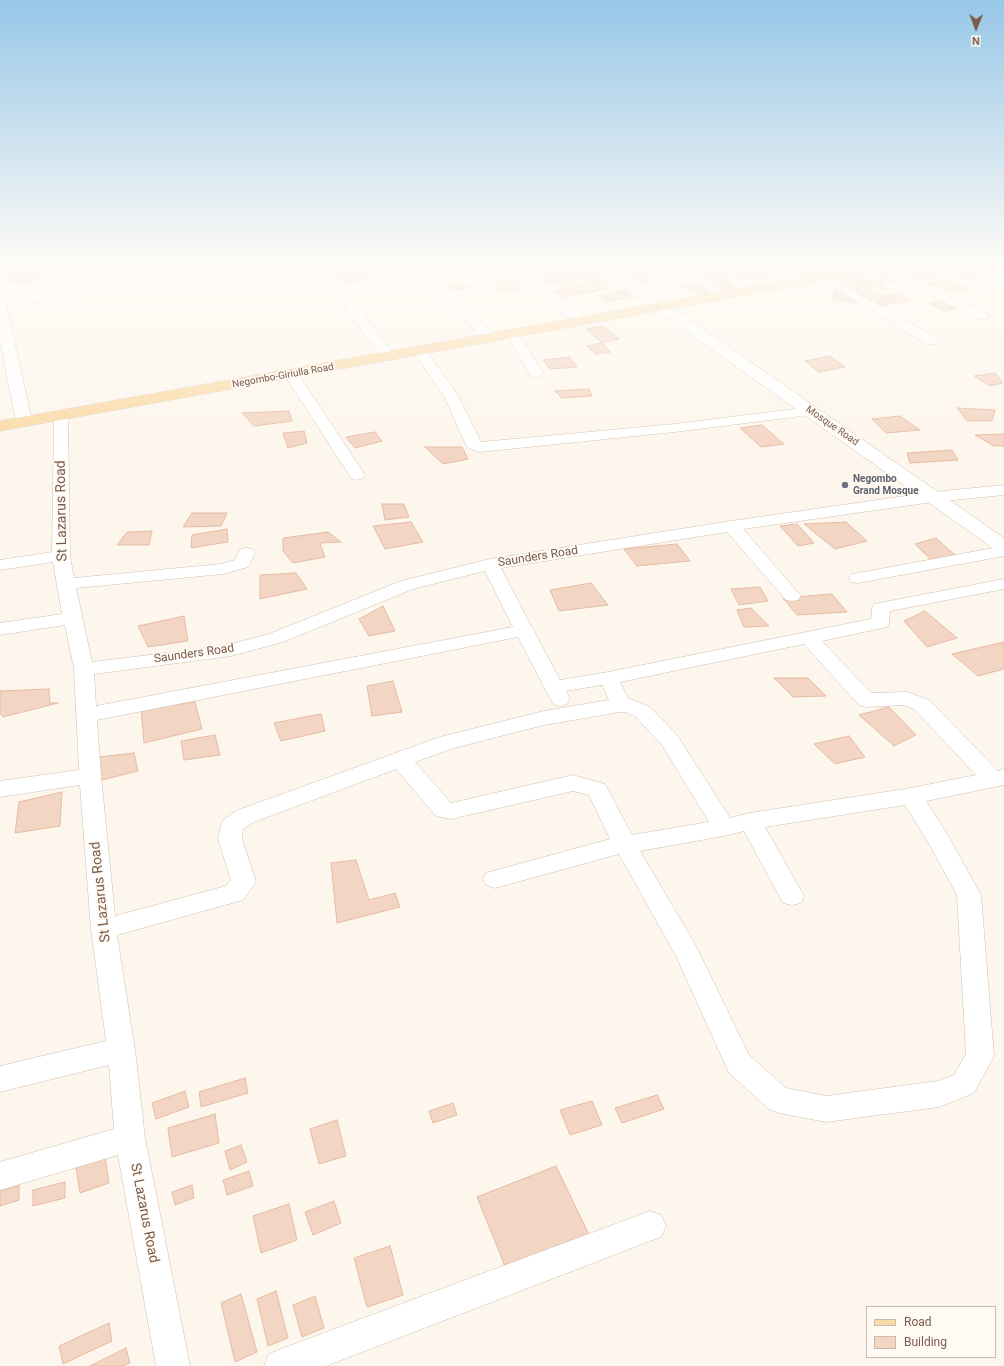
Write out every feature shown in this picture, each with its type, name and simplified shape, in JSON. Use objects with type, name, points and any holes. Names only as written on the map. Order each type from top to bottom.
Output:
[{"type":"main road","name":"Negombo-Giriulla Road","points":[[0,426],[542,328]]},
{"type":"street","points":[[4,328],[24,421]]},
{"type":"street","points":[[367,328],[388,356]]},
{"type":"street","points":[[480,328],[488,337]]},
{"type":"street","name":"Mosque Road","points":[[692,328],[1004,547]]},
{"type":"street","points":[[909,328],[932,341]]},
{"type":"street","points":[[512,333],[536,373]]},
{"type":"street","points":[[419,350],[451,396],[474,445],[479,447],[674,428],[810,411]]},
{"type":"street","points":[[291,374],[357,475]]},
{"type":"street","name":"St Lazarus Road","points":[[61,416],[61,556],[72,618],[84,669],[90,776],[104,929],[121,1050],[130,1138],[173,1366]]},
{"type":"street","name":"Saunders Road","points":[[84,669],[224,652],[276,638],[408,585],[490,564],[731,526],[934,498],[1004,490]]},
{"type":"street","points":[[731,526],[792,596]]},
{"type":"street","points":[[858,578],[1004,551]]},
{"type":"street","points":[[66,584],[223,569],[242,563],[246,554]]},
{"type":"street","points":[[0,565],[61,556]]},
{"type":"street","points":[[490,564],[558,693],[608,678],[880,623],[881,608],[1004,584]]},
{"type":"street","points":[[0,629],[72,618]]},
{"type":"street","points":[[86,715],[526,630]]},
{"type":"street","points":[[809,638],[866,700],[908,698],[922,705],[999,778]]},
{"type":"street","points":[[608,678],[621,705]]},
{"type":"street","points":[[104,929],[234,892],[244,882],[230,839],[232,825],[246,816],[448,742],[544,718],[621,705],[628,705],[643,712],[670,740],[724,828]]},
{"type":"street","points":[[401,760],[444,810],[451,811],[573,783],[597,790],[625,845],[687,953],[739,1064],[779,1100],[826,1109],[939,1094],[964,1084],[980,1056],[969,895],[938,838],[911,796]]},
{"type":"street","points":[[0,789],[90,776]]},
{"type":"street","points":[[495,878],[625,845],[724,828],[750,821],[911,796],[999,778]]},
{"type":"street","points":[[750,821],[792,896]]},
{"type":"street","points":[[0,1079],[121,1050]]},
{"type":"street","points":[[0,1176],[130,1138]]},
{"type":"street","points":[[281,1366],[650,1226]]},
{"type":"building","points":[[605,328],[619,339],[602,343],[586,329]]},
{"type":"building","points":[[602,343],[611,352],[595,354],[587,346]]},
{"type":"building","points":[[830,356],[845,367],[819,372],[805,361]]},
{"type":"building","points":[[569,357],[577,367],[550,369],[543,360]]},
{"type":"building","points":[[995,373],[1003,383],[990,386],[974,376]]},
{"type":"building","points":[[589,389],[592,396],[562,398],[555,391]]},
{"type":"building","points":[[957,408],[995,410],[992,421],[967,421]]},
{"type":"building","points":[[289,411],[292,421],[254,426],[242,413]]},
{"type":"building","points":[[900,416],[920,430],[886,433],[872,419]]},
{"type":"building","points":[[762,425],[784,444],[761,447],[740,428]]},
{"type":"building","points":[[304,431],[307,443],[288,448],[283,433]]},
{"type":"building","points":[[375,432],[382,441],[355,448],[346,437]]},
{"type":"building","points":[[1004,434],[1004,446],[994,446],[975,435]]},
{"type":"building","points":[[425,447],[462,447],[468,459],[443,464]]},
{"type":"building","points":[[952,450],[958,460],[910,463],[907,453]]},
{"type":"building","points":[[382,504],[404,504],[409,517],[385,520]]},
{"type":"building","points":[[192,513],[227,513],[221,526],[183,527]]},
{"type":"building","points":[[411,522],[423,542],[385,549],[373,526]]},
{"type":"building","points":[[846,522],[867,541],[835,549],[804,524]]},
{"type":"building","points":[[797,524],[814,543],[798,546],[780,526]]},
{"type":"building","points":[[227,529],[228,542],[191,548],[192,535]]},
{"type":"building","points":[[152,531],[149,545],[117,545],[127,532]]},
{"type":"building","points":[[328,532],[341,542],[320,543],[325,557],[293,563],[283,551],[283,538]]},
{"type":"building","points":[[936,538],[955,555],[931,560],[915,544]]},
{"type":"building","points":[[677,544],[690,561],[637,566],[624,549]]},
{"type":"building","points":[[296,573],[307,589],[260,599],[260,575]]},
{"type":"building","points":[[591,583],[608,605],[559,611],[550,590]]},
{"type":"building","points":[[760,587],[768,601],[739,605],[731,589]]},
{"type":"building","points":[[832,594],[847,612],[797,615],[783,598]]},
{"type":"building","points":[[383,606],[395,631],[369,636],[359,619]]},
{"type":"building","points":[[751,608],[769,626],[744,627],[737,610]]},
{"type":"building","points":[[925,611],[957,638],[927,647],[904,621]]},
{"type":"building","points":[[184,616],[188,641],[148,647],[138,626]]},
{"type":"building","points":[[1004,642],[1004,669],[978,676],[952,654]]},
{"type":"building","points":[[774,678],[808,678],[826,696],[793,697]]},
{"type":"building","points":[[393,681],[402,712],[372,716],[367,686]]},
{"type":"building","points":[[49,689],[50,703],[58,703],[3,717],[0,713],[0,691]]},
{"type":"building","points":[[195,702],[202,729],[144,743],[141,709]]},
{"type":"building","points":[[889,707],[916,735],[894,746],[859,715]]},
{"type":"building","points":[[321,714],[325,731],[281,741],[274,723]]},
{"type":"building","points":[[215,735],[220,755],[184,760],[181,741]]},
{"type":"building","points":[[849,736],[865,757],[835,764],[814,744]]},
{"type":"building","points":[[134,753],[138,771],[98,781],[99,757]]},
{"type":"building","points":[[62,792],[60,826],[15,833],[19,802]]},
{"type":"building","points":[[356,860],[369,900],[395,893],[400,907],[337,923],[331,863]]},
{"type":"building","points":[[245,1078],[248,1093],[201,1107],[199,1092]]},
{"type":"building","points":[[185,1091],[189,1107],[156,1119],[152,1103]]},
{"type":"building","points":[[657,1095],[664,1109],[622,1123],[615,1108]]},
{"type":"building","points":[[592,1101],[602,1125],[570,1135],[560,1110]]},
{"type":"building","points":[[453,1103],[457,1115],[433,1123],[429,1111]]},
{"type":"building","points":[[215,1114],[219,1143],[172,1157],[168,1128]]},
{"type":"building","points":[[337,1120],[346,1156],[319,1164],[310,1129]]},
{"type":"building","points":[[241,1145],[247,1162],[230,1170],[225,1151]]},
{"type":"building","points":[[105,1157],[109,1183],[80,1193],[76,1167]]},
{"type":"building","points":[[556,1166],[592,1241],[509,1276],[477,1197]]},
{"type":"building","points":[[249,1171],[253,1186],[227,1195],[223,1180]]},
{"type":"building","points":[[65,1182],[65,1198],[33,1206],[33,1190]]},
{"type":"building","points":[[192,1185],[194,1198],[175,1205],[172,1192]]},
{"type":"building","points":[[19,1186],[19,1200],[0,1206],[0,1191]]},
{"type":"building","points":[[334,1201],[341,1223],[313,1235],[305,1212]]},
{"type":"building","points":[[289,1204],[297,1240],[261,1253],[253,1216]]},
{"type":"building","points":[[390,1246],[403,1295],[367,1307],[354,1258]]},
{"type":"building","points":[[276,1291],[288,1338],[268,1346],[257,1299]]},
{"type":"building","points":[[241,1294],[257,1352],[235,1362],[221,1303]]},
{"type":"building","points":[[315,1296],[324,1328],[302,1337],[293,1305]]},
{"type":"building","points":[[109,1323],[112,1341],[63,1364],[59,1346]]},
{"type":"building","points":[[126,1348],[130,1363],[123,1366],[90,1366]]},
{"type":"place","name":"Negombo Grand Mosque","points":[[845,485]]}]
